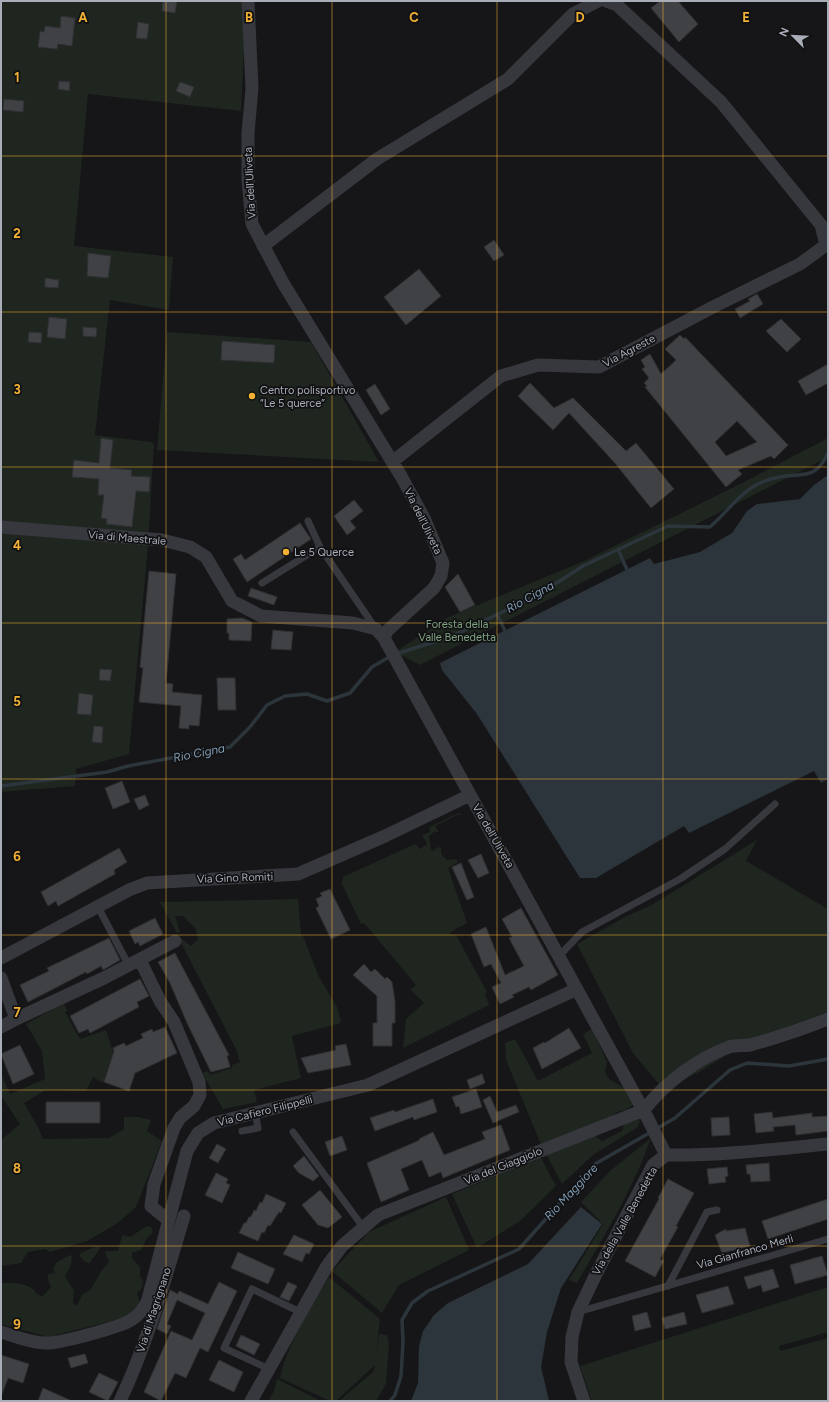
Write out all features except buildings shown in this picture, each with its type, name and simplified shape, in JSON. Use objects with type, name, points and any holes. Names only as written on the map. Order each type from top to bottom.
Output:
[{"type":"street","name":"Via dell'Uliveta","points":[[248,1],[252,88],[248,133],[248,180],[252,224],[283,283],[392,462],[424,518],[443,566],[442,576],[434,588],[388,631],[383,638],[646,1114],[666,1154]]},
{"type":"street","points":[[263,246],[377,159],[508,79],[573,14],[598,1]]},
{"type":"street","points":[[606,1],[617,5],[721,102],[821,224],[827,245]]},
{"type":"street","name":"Via Agreste","points":[[392,462],[501,376],[538,365],[599,367],[713,307],[800,264],[827,245]]},
{"type":"street","name":"Via di Maestrale","points":[[1,527],[162,540],[190,546],[206,557],[232,601],[248,610],[261,616],[352,623],[383,638]]},
{"type":"street","name":"Via Gino Romiti","points":[[1,958],[130,890],[154,882],[298,874],[385,836],[470,795]]},
{"type":"street","points":[[1,1027],[134,963],[175,941]]},
{"type":"street","points":[[134,963],[174,1022],[199,1082],[200,1095],[194,1106],[180,1118],[174,1128],[152,1194],[151,1206],[168,1220]]},
{"type":"street","points":[[1,978],[16,1019]]},
{"type":"street","name":"Via Cafiero Filippelli","points":[[1,1332],[36,1342],[52,1343],[122,1325],[131,1320],[142,1310],[148,1299],[187,1151],[193,1138],[202,1129],[214,1123],[255,1112],[368,1085],[577,989]]},
{"type":"street","points":[[646,1114],[656,1094],[697,1063],[715,1053],[730,1047],[749,1045],[828,1019]]},
{"type":"street","name":"Via del Giaggiolo","points":[[251,1401],[300,1312],[331,1261],[342,1246],[378,1215],[646,1114]]},
{"type":"street","points":[[666,1154],[725,1154],[828,1144]]},
{"type":"street","name":"Via della Valle Benedetta","points":[[584,1401],[572,1362],[572,1337],[578,1312],[596,1272],[653,1166],[666,1154]]},
{"type":"street","name":"Via di Magrignano","points":[[120,1401],[131,1378],[152,1320],[184,1216]]},
{"type":"lane","points":[[308,521],[320,547],[383,638]]},
{"type":"lane","points":[[262,583],[320,547]]},
{"type":"lane","points":[[559,956],[582,932],[680,879],[725,849],[775,804]]},
{"type":"lane","points":[[98,907],[134,963]]},
{"type":"lane","points":[[242,1131],[258,1128],[255,1112]]},
{"type":"lane","points":[[293,1132],[363,1227]]},
{"type":"lane","name":"Via Gianfranco Merli","points":[[668,1286],[707,1212],[717,1210]]},
{"type":"lane","name":"Via Gianfranco Merli","points":[[578,1312],[828,1239]]},
{"type":"lane","points":[[269,1369],[224,1348],[252,1289],[300,1312]]},
{"type":"green space","points":[[1,1],[242,1],[245,25],[241,111],[88,94],[74,246],[173,257],[169,310],[110,300],[95,435],[151,442],[154,444],[148,546],[129,754],[76,769],[75,786],[1,792]]},
{"type":"green space","name":"Centro polisportivo “Le 5 querce”","points":[[167,332],[311,342],[379,462],[157,450]]},
{"type":"green space","name":"Foresta della Valle Benedetta","points":[[828,438],[828,457],[420,665],[395,652],[449,617],[582,562],[740,484]]},
{"type":"green space","points":[[459,813],[463,815],[457,815],[435,826],[439,832],[434,832],[429,836],[431,850],[433,851],[438,847],[441,848],[441,854],[447,860],[456,859],[458,862],[448,868],[467,923],[449,933],[456,935],[487,992],[485,994],[489,1005],[403,1048],[406,1019],[424,1003],[411,990],[416,985],[364,923],[361,924],[342,884],[343,877],[415,844],[420,849],[427,844],[422,835],[430,832],[429,827]]},
{"type":"green space","points":[[757,840],[746,861],[828,909],[828,1014],[736,1049],[701,1071],[664,1090],[633,1053],[577,944],[627,916],[650,906]]},
{"type":"green space","points":[[298,899],[301,935],[303,936],[318,975],[338,1009],[341,1023],[292,1036],[301,1078],[254,1090],[257,1102],[223,1109],[202,1073],[208,1071],[210,1075],[232,1068],[232,1065],[240,1062],[236,1049],[179,939],[191,946],[198,939],[196,929],[183,916],[175,916],[180,932],[177,933],[160,902]]},
{"type":"green space","points":[[64,1003],[67,1011],[65,1012],[80,1039],[106,1030],[113,1052],[103,1083],[93,1077],[86,1091],[46,1090],[24,1103],[43,1139],[109,1138],[124,1129],[124,1117],[138,1117],[151,1120],[147,1131],[162,1141],[136,1207],[118,1223],[87,1241],[50,1252],[45,1249],[28,1252],[21,1263],[1,1266],[1,1140],[20,1124],[1,1096],[1,1073],[10,1094],[45,1079],[42,1051],[26,1024]]},
{"type":"green space","points":[[592,1029],[607,1062],[605,1072],[609,1079],[624,1088],[633,1103],[632,1106],[617,1112],[608,1119],[542,1147],[506,1060],[505,1043],[515,1039],[538,1081],[592,1053],[583,1034]]},
{"type":"green space","points":[[640,1119],[638,1127],[593,1155],[562,1184],[546,1154],[594,1135],[602,1141],[622,1131],[624,1124]]},
{"type":"green space","points":[[651,1138],[627,1194],[577,1283],[569,1280],[603,1224],[581,1202],[610,1171]]},
{"type":"green space","points":[[541,1158],[556,1186],[520,1221],[477,1248],[452,1194]]},
{"type":"green space","points":[[446,1197],[469,1250],[399,1285],[382,1313],[332,1271],[369,1232]]},
{"type":"green space","points":[[147,1226],[151,1227],[153,1232],[147,1238],[141,1250],[132,1253],[132,1258],[140,1267],[140,1276],[143,1281],[142,1288],[137,1293],[140,1303],[128,1317],[48,1337],[1,1324],[1,1283],[23,1284],[30,1287],[39,1295],[43,1296],[51,1287],[48,1280],[48,1274],[55,1273],[53,1268],[57,1262],[70,1255],[72,1256],[71,1264],[65,1277],[74,1290],[73,1303],[77,1306],[82,1295],[91,1289],[102,1270],[109,1262],[105,1253],[106,1251],[118,1251],[122,1236],[124,1235],[130,1237]]},
{"type":"green space","points":[[98,1246],[100,1248],[90,1263],[85,1262],[79,1255],[82,1252]]},
{"type":"green space","points":[[329,1277],[380,1319],[376,1354],[379,1334],[387,1335],[389,1343],[386,1384],[376,1401],[339,1401],[374,1371],[375,1365],[336,1401],[330,1401],[280,1378],[288,1352],[294,1339]]},
{"type":"green space","points":[[828,1287],[828,1332],[779,1346],[780,1351],[828,1338],[828,1401],[592,1401],[580,1366]]},
{"type":"green space","points":[[277,1379],[321,1401],[268,1401],[274,1391]]},
{"type":"shaded area","points":[[828,475],[828,779],[821,783],[814,771],[689,833],[684,826],[596,878],[580,878],[477,714],[442,670],[440,663],[650,558],[654,564],[700,552],[732,533],[747,511],[757,504],[800,499],[814,485]]},
{"type":"shaded area","points":[[581,1207],[602,1224],[561,1288],[547,1332],[541,1367],[549,1401],[411,1401],[418,1383],[419,1346],[423,1331],[434,1315],[448,1303],[528,1264]]},
{"type":"waterway","name":"Rio Cigna","points":[[396,654],[450,637],[538,595],[583,566],[668,526],[710,527],[746,491],[764,481],[784,476],[812,472],[823,462],[828,453]]},
{"type":"waterway","points":[[618,549],[628,572]]},
{"type":"waterway","points":[[497,614],[507,635]]},
{"type":"waterway","name":"Rio Cigna","points":[[1,786],[107,772],[128,766],[230,747],[250,727],[267,705],[285,696],[307,694],[327,701],[350,693],[372,667],[391,656]]},
{"type":"waterway","name":"Rio Maggiore","points":[[656,1129],[675,1118],[730,1070],[747,1063],[789,1066],[828,1059]]},
{"type":"waterway","name":"Rio Maggiore","points":[[390,1401],[395,1395],[401,1376],[403,1342],[402,1320],[412,1303],[428,1291],[519,1249],[595,1164],[651,1132]]},
{"type":"place","name":"Centro polisportivo “Le 5 querce”","points":[[252,396]]},
{"type":"place","name":"Le 5 Querce","points":[[286,552]]}]
